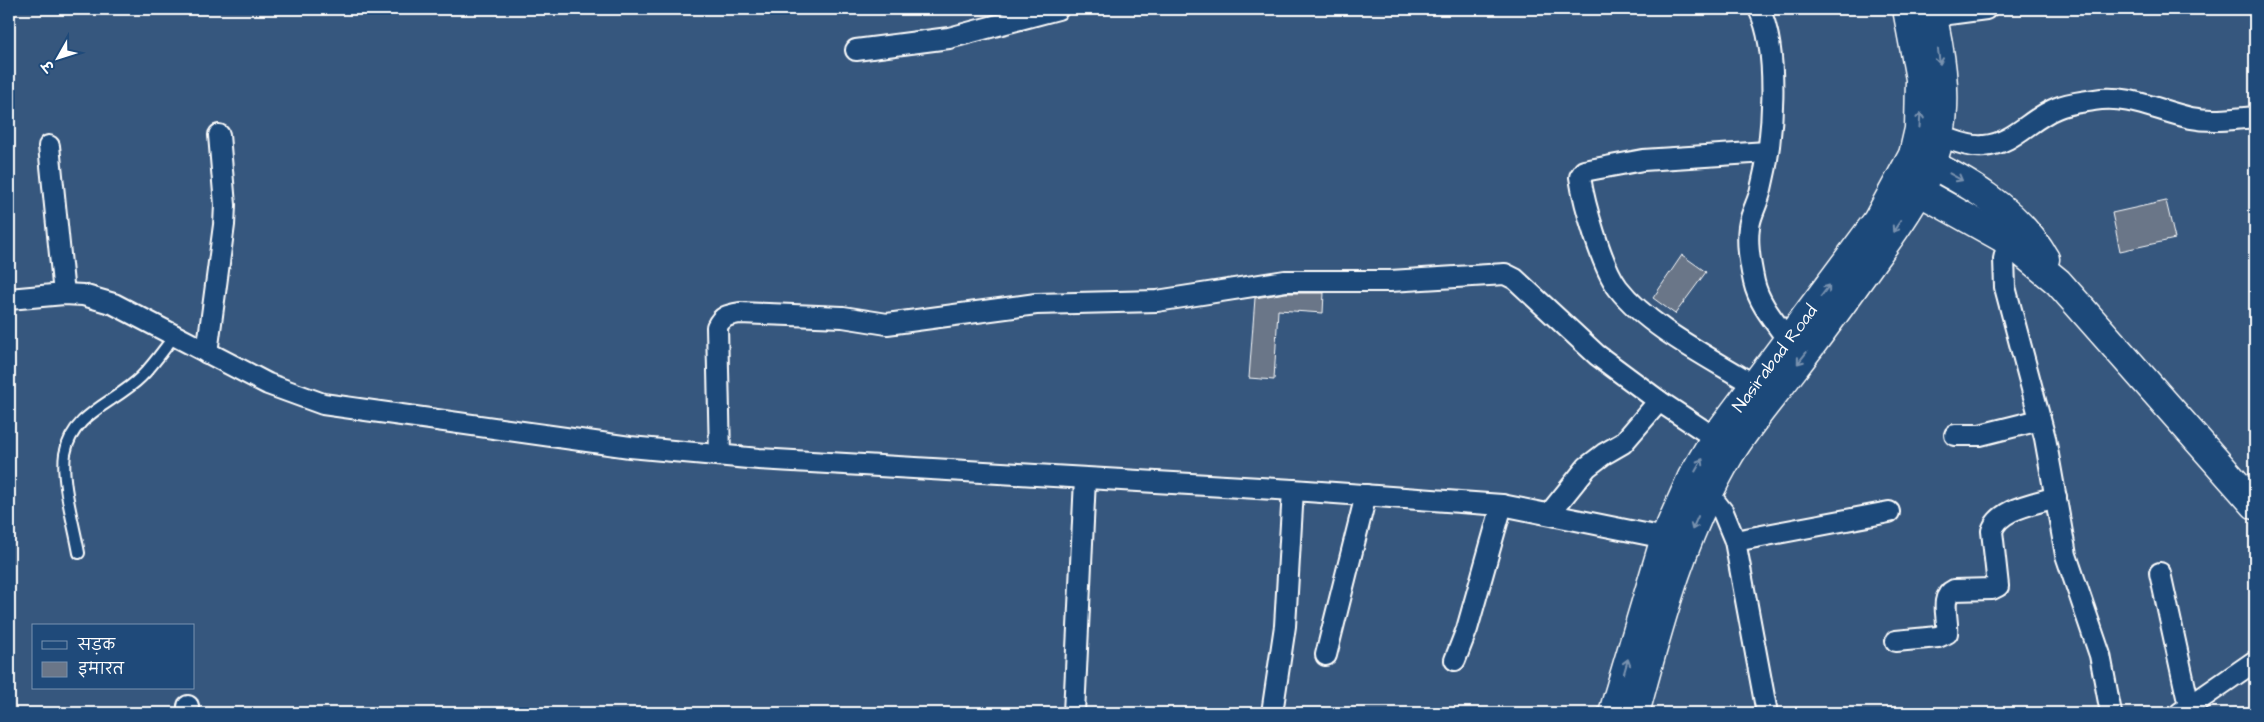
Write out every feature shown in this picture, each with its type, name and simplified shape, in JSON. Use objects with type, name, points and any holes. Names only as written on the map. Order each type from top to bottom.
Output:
[{"type":"main road","name":"Nasirabad Road","points":[[1907,9],[1920,79],[1919,129],[1922,160]]},
{"type":"main road","name":"Nasirabad Road","points":[[1635,713],[1689,535],[1730,453],[1900,222],[1909,185],[1922,160],[1940,136],[1943,93],[1932,12]]},
{"type":"main road","points":[[1922,160],[1985,195],[2020,225],[2037,246],[2058,282]]},
{"type":"main road","name":"Nasirabad Road","points":[[1613,713],[1666,538],[1692,477],[1715,438],[1754,385],[1877,221],[1909,185]]},
{"type":"main road","points":[[1909,185],[2008,241],[2058,282],[2255,505]]},
{"type":"street","points":[[856,50],[948,38],[1058,9]]},
{"type":"street","points":[[1759,9],[1768,37],[1773,92],[1767,152],[1761,189],[1749,229],[1749,242],[1754,282],[1759,297],[1788,340]]},
{"type":"street","points":[[1932,12],[1986,9]]},
{"type":"street","points":[[1940,136],[1968,145],[1982,147],[1994,145],[2007,140],[2058,108],[2096,99],[2132,101],[2207,121],[2255,117]]},
{"type":"street","points":[[207,353],[224,225],[225,205],[219,135]]},
{"type":"street","points":[[49,146],[64,294]]},
{"type":"street","points":[[1754,385],[1644,315],[1617,287],[1608,272],[1601,252],[1580,177],[1584,171],[1594,168],[1642,160],[1767,152]]},
{"type":"street","points":[[2008,241],[2004,259],[2005,287],[2040,420],[2066,555],[2100,655],[2111,713]]},
{"type":"street","points":[[720,455],[717,327],[720,319],[727,315],[740,313],[843,317],[887,324],[1036,304],[1157,301],[1286,281],[1390,281],[1505,274],[1515,279],[1597,355],[1659,401],[1715,438]]},
{"type":"street","points":[[9,299],[64,294],[83,295],[114,304],[268,384],[323,404],[630,447],[720,455],[1085,479],[1293,490],[1502,505],[1550,512],[1666,538]]},
{"type":"street","points":[[1550,512],[1587,467],[1623,443],[1659,401]]},
{"type":"street","points":[[1954,435],[1980,435],[2040,420]]},
{"type":"street","points":[[1074,713],[1085,479]]},
{"type":"street","points":[[1272,713],[1285,626],[1293,490]]},
{"type":"street","points":[[1709,494],[1723,512],[1735,541],[1767,713]]},
{"type":"street","points":[[1326,655],[1366,495]]},
{"type":"street","points":[[1896,641],[1938,637],[1947,633],[1946,600],[1949,592],[1954,590],[1992,589],[1998,586],[1992,531],[1994,523],[2000,516],[2056,497]]},
{"type":"street","points":[[1455,660],[1467,628],[1502,505]]},
{"type":"street","points":[[1735,541],[1889,512]]},
{"type":"street","points":[[2160,573],[2185,709],[2255,661]]},
{"type":"lane","points":[[79,553],[66,478],[65,455],[70,437],[80,422],[103,403],[140,378],[175,335]]},
{"type":"building","points":[[2166,201],[2175,239],[2120,251],[2112,213]]},
{"type":"building","points":[[1682,255],[1706,272],[1675,314],[1653,298]]},
{"type":"building","points":[[1286,293],[1324,293],[1323,313],[1278,310],[1274,380],[1249,378],[1255,298]]}]
